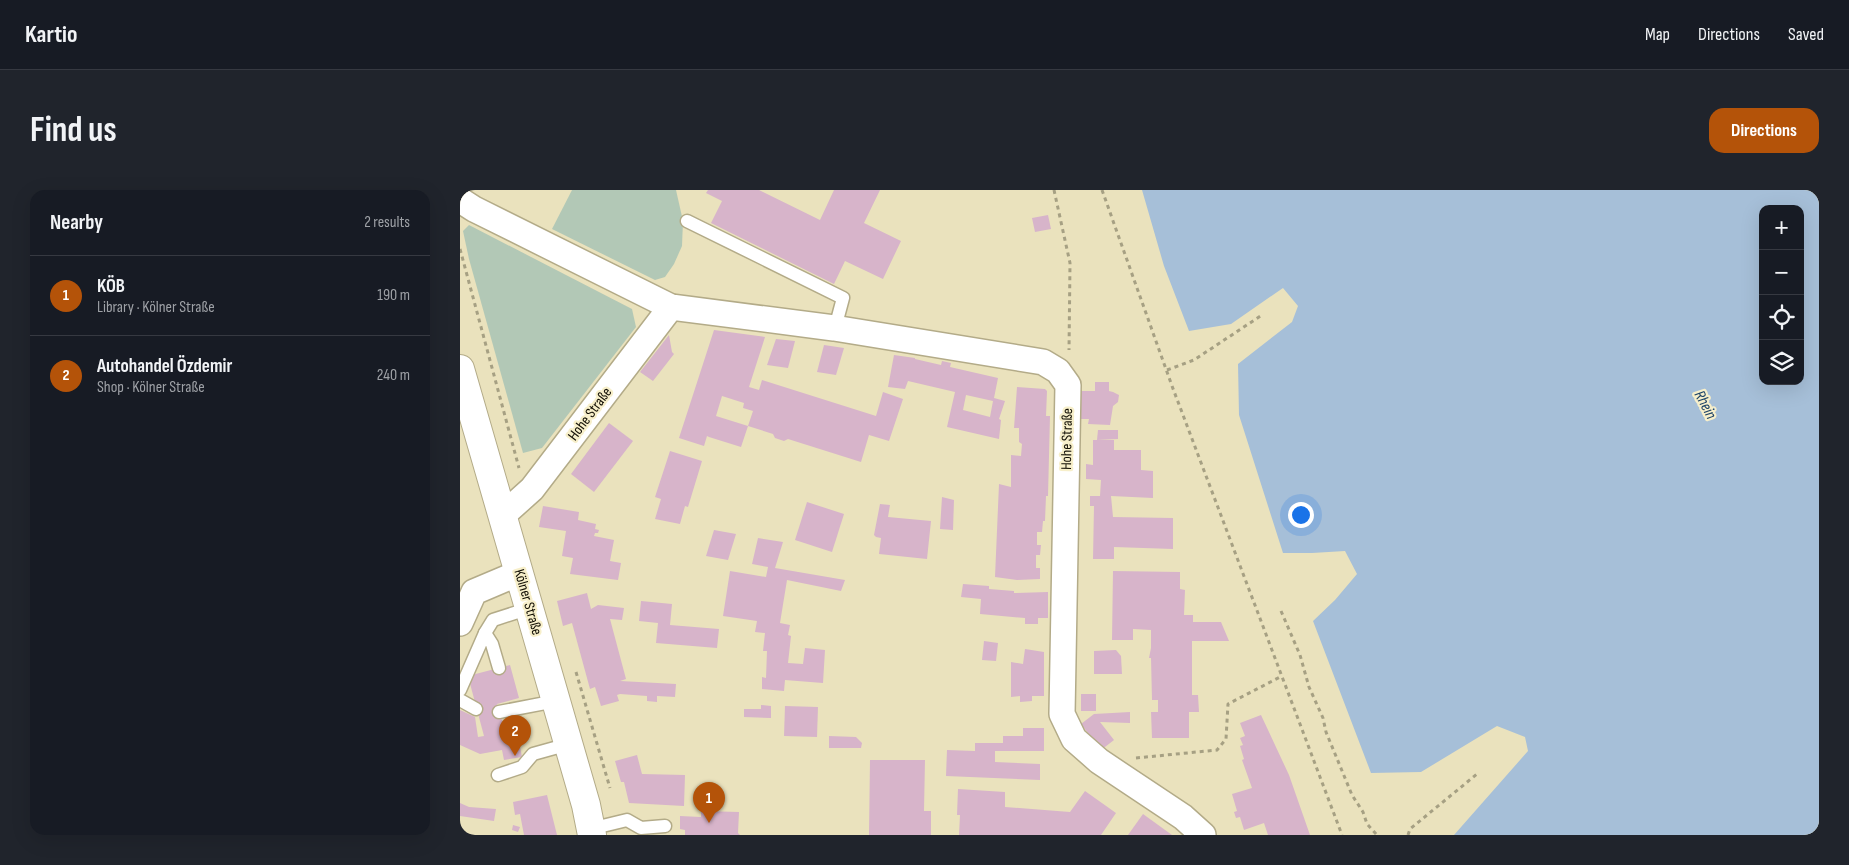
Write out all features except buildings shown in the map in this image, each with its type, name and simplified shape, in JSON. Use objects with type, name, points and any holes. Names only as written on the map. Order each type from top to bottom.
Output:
[{"type":"main road","name":"Kölner Straße","points":[[460,369],[586,804],[591,832]]},
{"type":"street","points":[[460,200],[474,209],[671,307],[835,328],[1043,362],[1058,371],[1068,385]]},
{"type":"street","name":"Hohe Straße","points":[[503,516],[525,496],[671,307]]},
{"type":"street","name":"Hohe Straße","points":[[1068,385],[1062,714],[1074,739],[1099,761],[1184,817],[1203,835]]},
{"type":"street","points":[[460,623],[474,592],[519,573]]},
{"type":"lane","points":[[687,222],[843,298],[835,328]]},
{"type":"lane","points":[[460,690],[485,633],[493,620],[530,608]]},
{"type":"lane","points":[[485,633],[492,644],[499,668]]},
{"type":"lane","points":[[460,700],[476,709]]},
{"type":"lane","points":[[506,707],[556,701]]},
{"type":"lane","points":[[498,775],[522,767],[533,754],[569,744]]},
{"type":"lane","points":[[591,832],[627,820],[641,828],[665,826]]},
{"type":"path","points":[[1054,190],[1070,263],[1068,385]]},
{"type":"path","points":[[1102,190],[1167,370],[1342,835]]},
{"type":"path","points":[[460,249],[507,421],[525,496]]},
{"type":"path","points":[[1167,370],[1194,360],[1262,315]]},
{"type":"path","points":[[1281,611],[1300,655],[1309,688],[1323,718],[1326,732],[1352,795],[1363,812],[1367,824],[1377,835]]},
{"type":"path","points":[[574,664],[618,822]]},
{"type":"path","points":[[1099,761],[1217,750],[1226,739],[1228,704],[1282,676]]},
{"type":"path","points":[[1408,835],[1410,829],[1477,774]]},
{"type":"green space","points":[[572,190],[676,190],[683,221],[682,246],[674,264],[665,277],[655,280],[552,229]]},
{"type":"green space","points":[[469,225],[632,309],[636,327],[542,448],[523,453],[469,259],[463,231]]},
{"type":"water","name":"Rhein","points":[[1142,190],[1819,190],[1819,835],[1454,835],[1528,751],[1525,737],[1497,726],[1421,772],[1371,773],[1313,621],[1335,600],[1357,574],[1345,551],[1283,553],[1239,415],[1238,364],[1292,322],[1298,306],[1283,288],[1231,324],[1189,331],[1164,266]]},
{"type":"place","name":"Autohandel Özdemir","points":[[515,756]]},
{"type":"place","name":"KÖB","points":[[709,823]]}]
